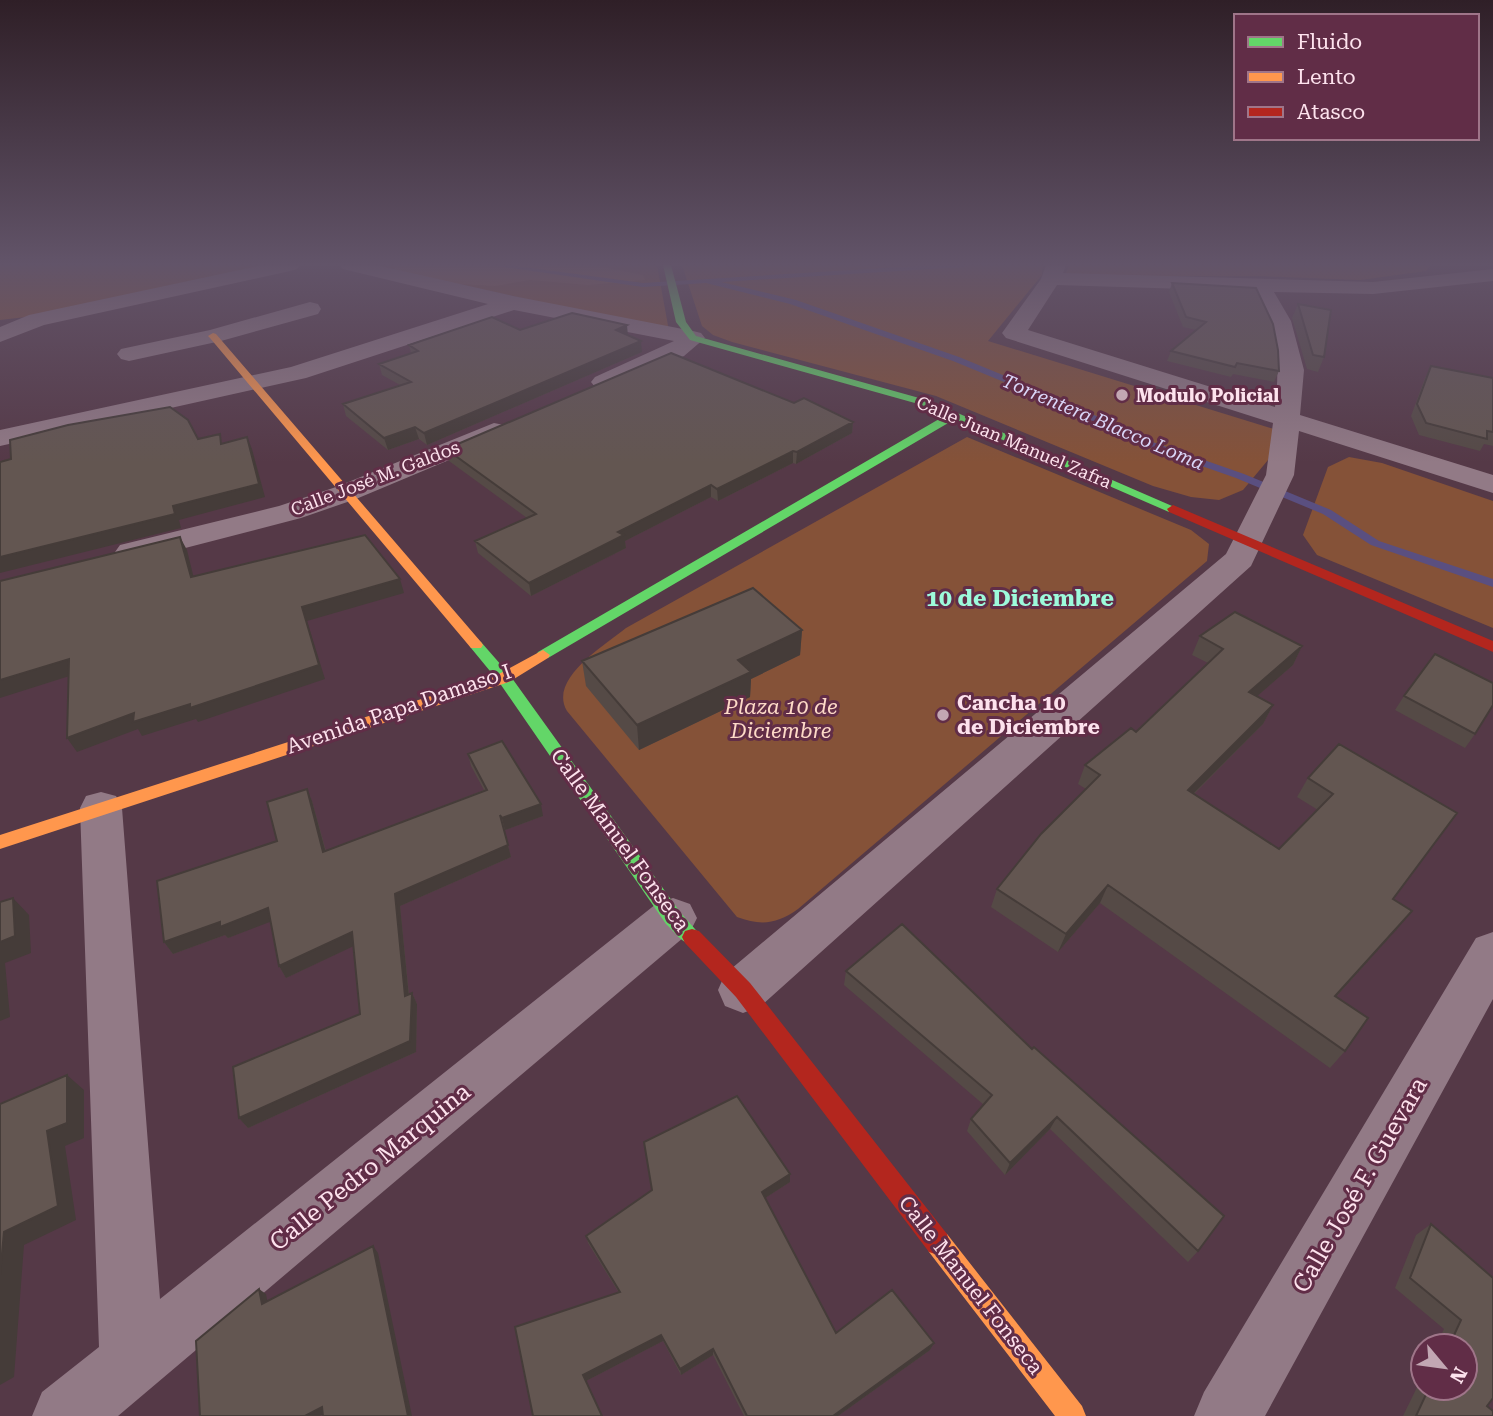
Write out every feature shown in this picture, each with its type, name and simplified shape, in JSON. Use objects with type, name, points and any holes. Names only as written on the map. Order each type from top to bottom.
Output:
[{"type":"street","points":[[129,354],[231,331]]},
{"type":"street","points":[[0,438],[256,384],[426,331]]},
{"type":"street","name":"Calle Juan Manuel Zafra","points":[[658,331],[694,338],[926,402],[1493,647]]},
{"type":"street","points":[[578,394],[676,351],[694,338],[688,331]]},
{"type":"street","points":[[1015,331],[1014,333],[1493,484]]},
{"type":"street","points":[[743,990],[1240,559],[1274,487],[1293,370],[1283,331]]},
{"type":"street","name":"Calle Manuel Fonseca","points":[[213,336],[504,678],[673,918],[743,990],[1072,1416]]},
{"type":"street","name":"Avenida Papa Damaso I","points":[[0,842],[504,678],[954,415]]},
{"type":"street","name":"Calle José M. Galdos","points":[[105,559],[290,512],[346,493],[517,421]]},
{"type":"street","points":[[101,808],[132,1362]]},
{"type":"street","name":"Calle Pedro Marquina","points":[[66,1416],[673,918]]},
{"type":"street","name":"Calle José F. Guevara","points":[[1228,1416],[1493,953]]},
{"type":"green space","points":[[708,331],[996,331],[988,341],[1277,430],[1268,460],[1243,490],[1219,500],[1191,497],[1153,486],[936,396],[713,335]]},
{"type":"green space","name":"Plaza 10 de Diciembre","points":[[967,437],[1191,530],[1209,544],[1207,561],[798,909],[769,922],[754,922],[737,917],[567,711],[563,699],[565,687],[581,664],[626,628]]},
{"type":"green space","points":[[1349,457],[1382,463],[1493,501],[1493,628],[1317,555],[1303,535],[1328,467]]},
{"type":"building","points":[[450,331],[618,331],[641,341],[424,433],[415,427],[384,438],[343,404],[411,382],[379,364],[418,351],[409,345]]},
{"type":"building","points":[[1195,331],[1274,331],[1279,371],[1237,363],[1235,367],[1171,351]]},
{"type":"building","points":[[1306,331],[1328,331],[1324,357],[1313,355]]},
{"type":"building","points":[[671,353],[794,403],[804,398],[853,422],[797,452],[793,451],[717,489],[711,485],[618,532],[624,535],[529,583],[475,541],[536,514],[446,449]]},
{"type":"building","points":[[1431,366],[1493,378],[1493,432],[1487,431],[1487,439],[1426,423],[1417,404]]},
{"type":"building","points":[[170,407],[188,420],[198,439],[220,434],[221,444],[247,437],[259,484],[173,506],[175,514],[0,557],[0,462],[11,459],[10,440],[68,425]]},
{"type":"building","points":[[365,535],[400,579],[302,607],[319,665],[190,708],[190,704],[133,722],[134,713],[67,738],[69,659],[0,680],[0,581],[180,537],[191,577]]},
{"type":"building","points":[[753,588],[802,630],[738,660],[751,672],[637,725],[582,661]]},
{"type":"building","points":[[1235,612],[1302,646],[1249,692],[1273,705],[1188,790],[1279,849],[1333,794],[1308,778],[1339,744],[1457,813],[1393,899],[1412,911],[1335,996],[1368,1018],[1345,1051],[1108,885],[1066,934],[997,889],[1041,834],[1100,775],[1085,765],[1131,728],[1136,732],[1223,649],[1200,636]]},
{"type":"building","points":[[1435,654],[1493,683],[1493,705],[1475,734],[1404,696]]},
{"type":"building","points":[[502,741],[541,804],[502,818],[500,815],[508,845],[395,894],[405,996],[412,993],[410,1041],[239,1118],[233,1067],[360,1014],[352,932],[279,966],[268,908],[220,927],[220,922],[164,942],[157,881],[277,841],[267,802],[307,789],[323,852],[487,790],[468,754]]},
{"type":"building","points":[[13,898],[15,936],[0,942],[0,902]]},
{"type":"building","points":[[902,924],[1032,1049],[1034,1047],[1224,1216],[1198,1251],[1057,1117],[1010,1163],[971,1119],[992,1095],[846,971]]},
{"type":"building","points":[[67,1075],[67,1123],[47,1131],[58,1206],[4,1232],[0,1275],[0,1104]]},
{"type":"building","points":[[737,1096],[790,1174],[762,1192],[836,1333],[892,1290],[934,1343],[833,1416],[747,1416],[713,1349],[680,1369],[661,1335],[583,1375],[602,1416],[533,1416],[515,1327],[620,1292],[586,1236],[652,1190],[644,1142]]},
{"type":"building","points":[[1431,1224],[1493,1278],[1493,1398],[1487,1406],[1493,1411],[1493,1416],[1416,1416],[1422,1402],[1479,1402],[1479,1332],[1455,1332],[1461,1320],[1410,1278]]},
{"type":"building","points":[[373,1246],[408,1416],[323,1416],[322,1407],[305,1416],[200,1416],[196,1341],[259,1289],[262,1304]]},
{"type":"waterway","name":"Torrentera Blacco Loma","points":[[876,331],[956,359],[1056,400],[1140,441],[1240,476],[1327,512],[1375,543],[1493,583]]},
{"type":"traffic: fast","points":[[688,331],[693,338],[926,403],[1173,509]]},
{"type":"traffic: fast","points":[[543,655],[954,415]]},
{"type":"traffic: fast","points":[[476,645],[504,678],[673,918],[692,937]]},
{"type":"traffic: slow","points":[[213,336],[476,645]]},
{"type":"traffic: slow","points":[[0,842],[504,678],[543,655]]},
{"type":"traffic: slow","points":[[938,1243],[1072,1416]]},
{"type":"traffic: jam","points":[[1173,509],[1493,647]]},
{"type":"traffic: jam","points":[[692,937],[743,990],[938,1243]]},
{"type":"place","name":"Modulo Policial","points":[[1122,395]]},
{"type":"place","name":"Cancha 10 de Diciembre","points":[[943,715]]},
{"type":"district","name":"10 de Diciembre","points":[[1020,598]]}]
